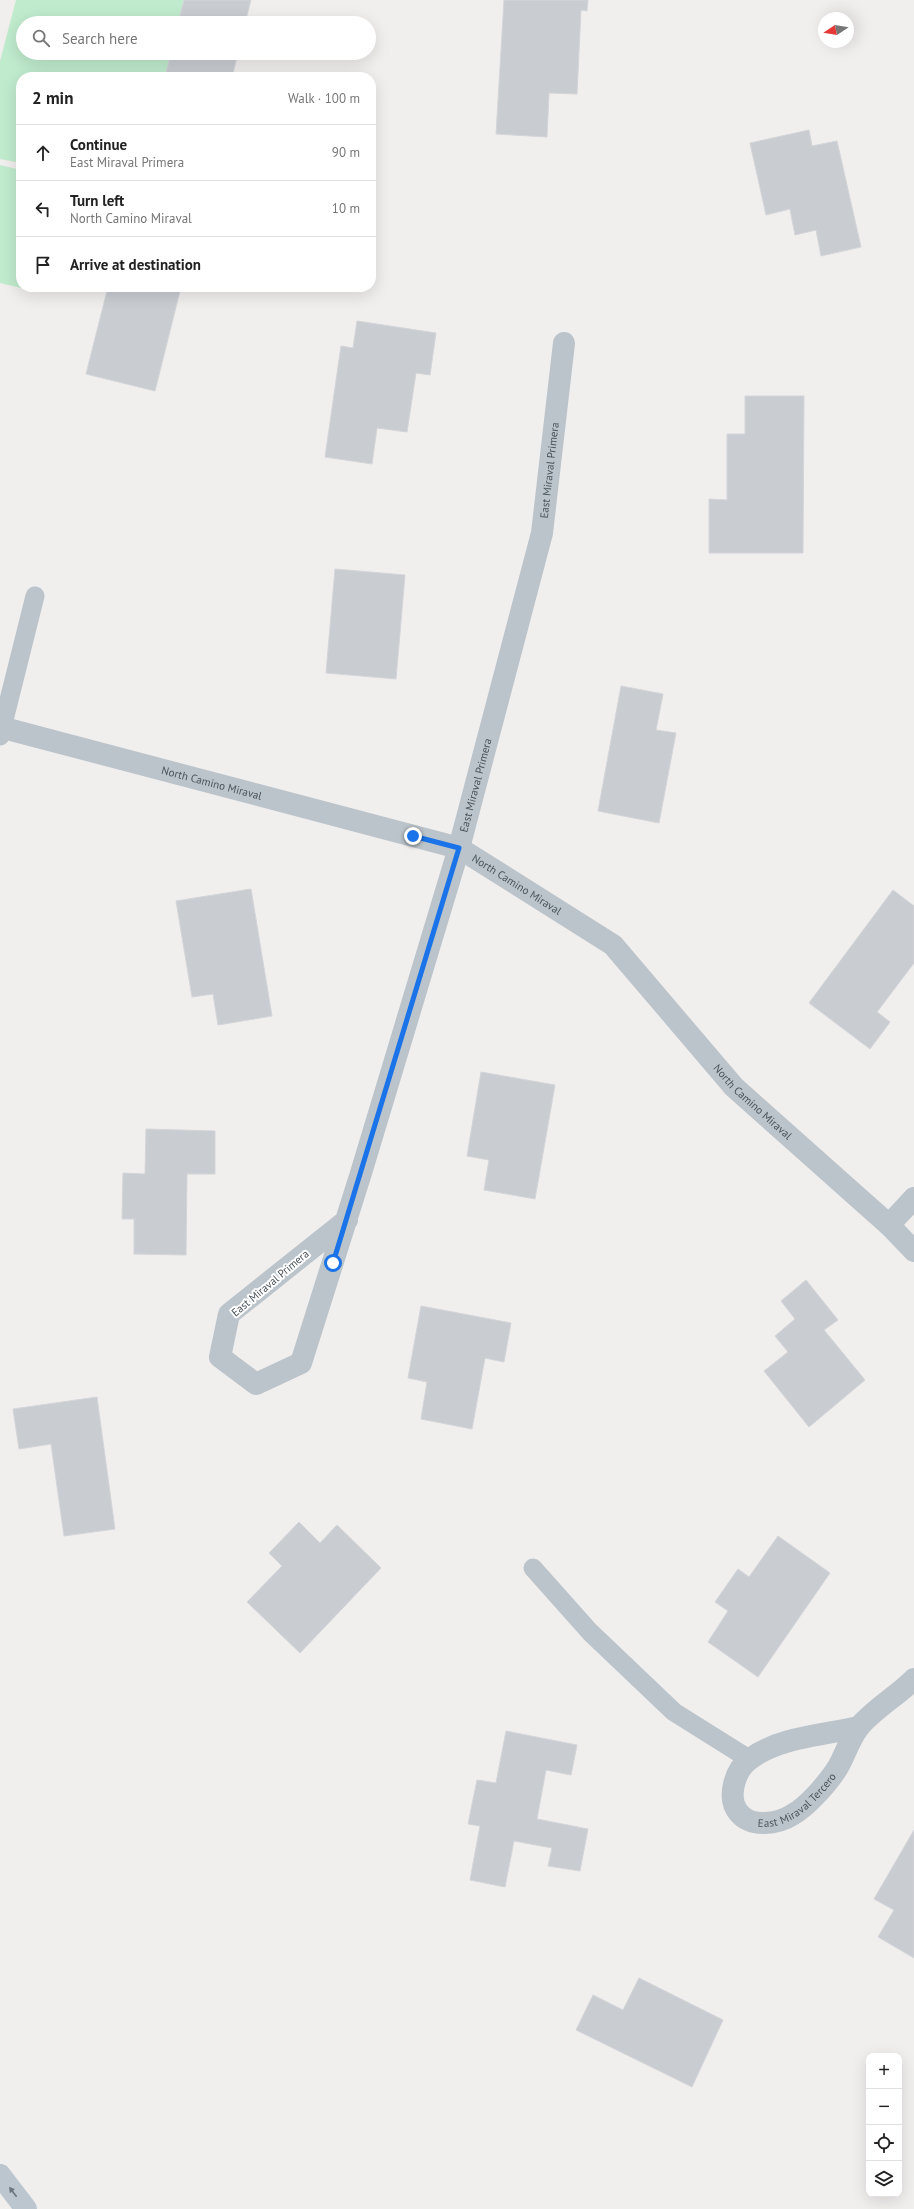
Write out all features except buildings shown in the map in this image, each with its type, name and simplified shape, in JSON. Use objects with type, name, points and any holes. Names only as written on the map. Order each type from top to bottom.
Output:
[{"type":"main road","points":[[0,2174],[26,2209]]},
{"type":"street","name":"East Miraval Primera","points":[[346,1220],[229,1314],[220,1357],[256,1384],[301,1363],[346,1220],[459,848],[542,533],[564,342]]},
{"type":"street","name":"North Camino Miraval","points":[[1,730],[459,848],[613,945],[734,1087],[889,1226],[914,1251]]},
{"type":"street","points":[[889,1226],[914,1198]]},
{"type":"street","name":"East Miraval Tercero","points":[[859,1727],[767,1748],[749,1759],[738,1771],[733,1786],[735,1802],[739,1813],[753,1822],[770,1822],[784,1819],[794,1814],[809,1801],[837,1769],[859,1727],[914,1679]]},
{"type":"lane","points":[[1,730],[35,596]]},
{"type":"lane","points":[[533,1568],[590,1632],[674,1712],[749,1759]]},
{"type":"green space","points":[[16,0],[184,0],[180,16],[16,16],[16,60],[169,60],[166,72],[16,72],[16,162],[0,159],[0,61]]},
{"type":"green space","points":[[0,165],[16,169],[16,287],[0,283]]},
{"type":"route","points":[[333,1263],[459,848],[413,836]]}]
